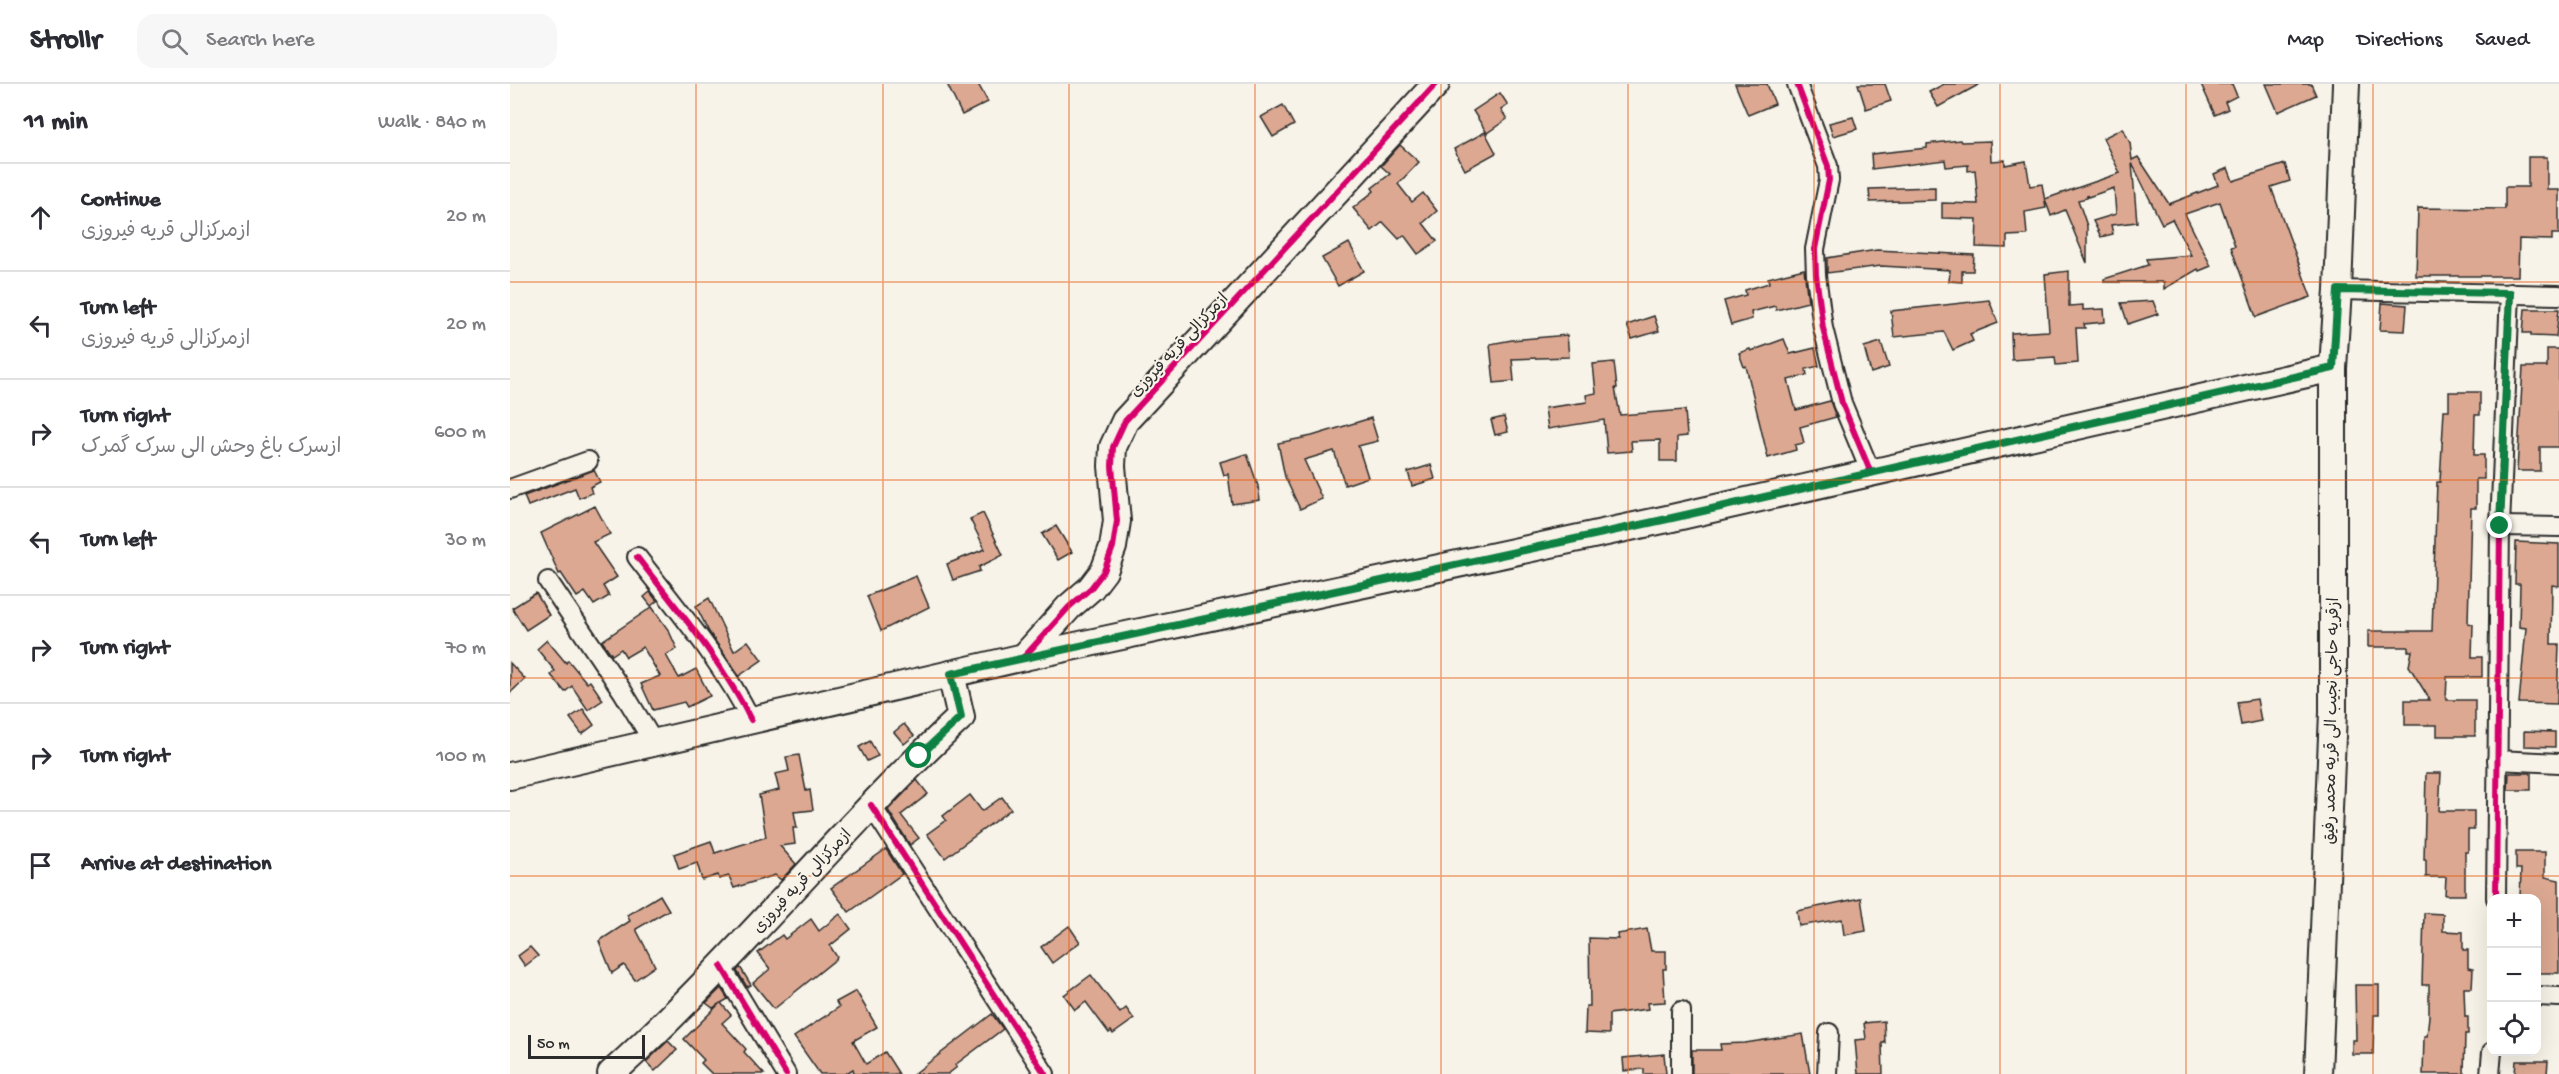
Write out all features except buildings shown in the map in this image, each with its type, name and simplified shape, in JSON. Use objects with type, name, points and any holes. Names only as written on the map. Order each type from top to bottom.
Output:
[{"type":"main road","name":"ازمرکزالی قریه فیروزی","points":[[1024,657],[1070,607],[1091,588],[1104,571],[1113,547],[1117,521],[1112,466],[1113,447],[1125,421],[1436,84]]},
{"type":"main road","name":"ازقریه حاجی نجیب الی قریه محمد رفیق","points":[[2318,1074],[2333,712],[2333,368],[2346,84]]},
{"type":"main road","points":[[510,776],[1024,657],[1660,521],[2333,368]]},
{"type":"main road","name":"ازمرکزالی قریه فیروزی","points":[[617,1072],[721,966],[871,805],[961,717],[951,674]]},
{"type":"street","points":[[1797,84],[1828,166],[1829,180],[1815,249],[1823,328],[1842,403],[1871,473]]},
{"type":"street","points":[[2338,290],[2559,295]]},
{"type":"street","points":[[2496,894],[2500,526],[2510,293]]},
{"type":"street","points":[[510,489],[588,461]]},
{"type":"street","points":[[2500,526],[2559,527]]},
{"type":"street","points":[[637,557],[712,656],[738,694],[751,720]]},
{"type":"street","points":[[548,581],[654,742]]},
{"type":"street","points":[[2497,760],[2559,763]]},
{"type":"street","points":[[871,805],[1045,1074]]},
{"type":"street","points":[[721,966],[786,1074]]},
{"type":"street","points":[[2541,996],[2559,997]]},
{"type":"street","points":[[1681,1011],[1681,1074]]},
{"type":"street","points":[[1827,1074],[1829,1033]]},
{"type":"street","points":[[2490,1074],[2492,1056]]},
{"type":"cycle path","points":[[1024,657],[1069,607],[1091,588],[1104,571],[1113,547],[1117,521],[1112,466],[1113,447],[1125,421],[1436,84]]},
{"type":"cycle path","points":[[1797,84],[1828,166],[1829,180],[1815,249],[1823,328],[1842,403],[1871,473]]},
{"type":"cycle path","points":[[2496,894],[2500,526],[2510,293]]},
{"type":"cycle path","points":[[637,557],[713,656],[751,720]]},
{"type":"cycle path","points":[[871,805],[1045,1074]]},
{"type":"cycle path","points":[[721,966],[786,1074]]},
{"type":"route","points":[[919,756],[961,717],[951,674],[1672,518],[2333,368],[2338,290],[2510,293],[2500,526]]}]
